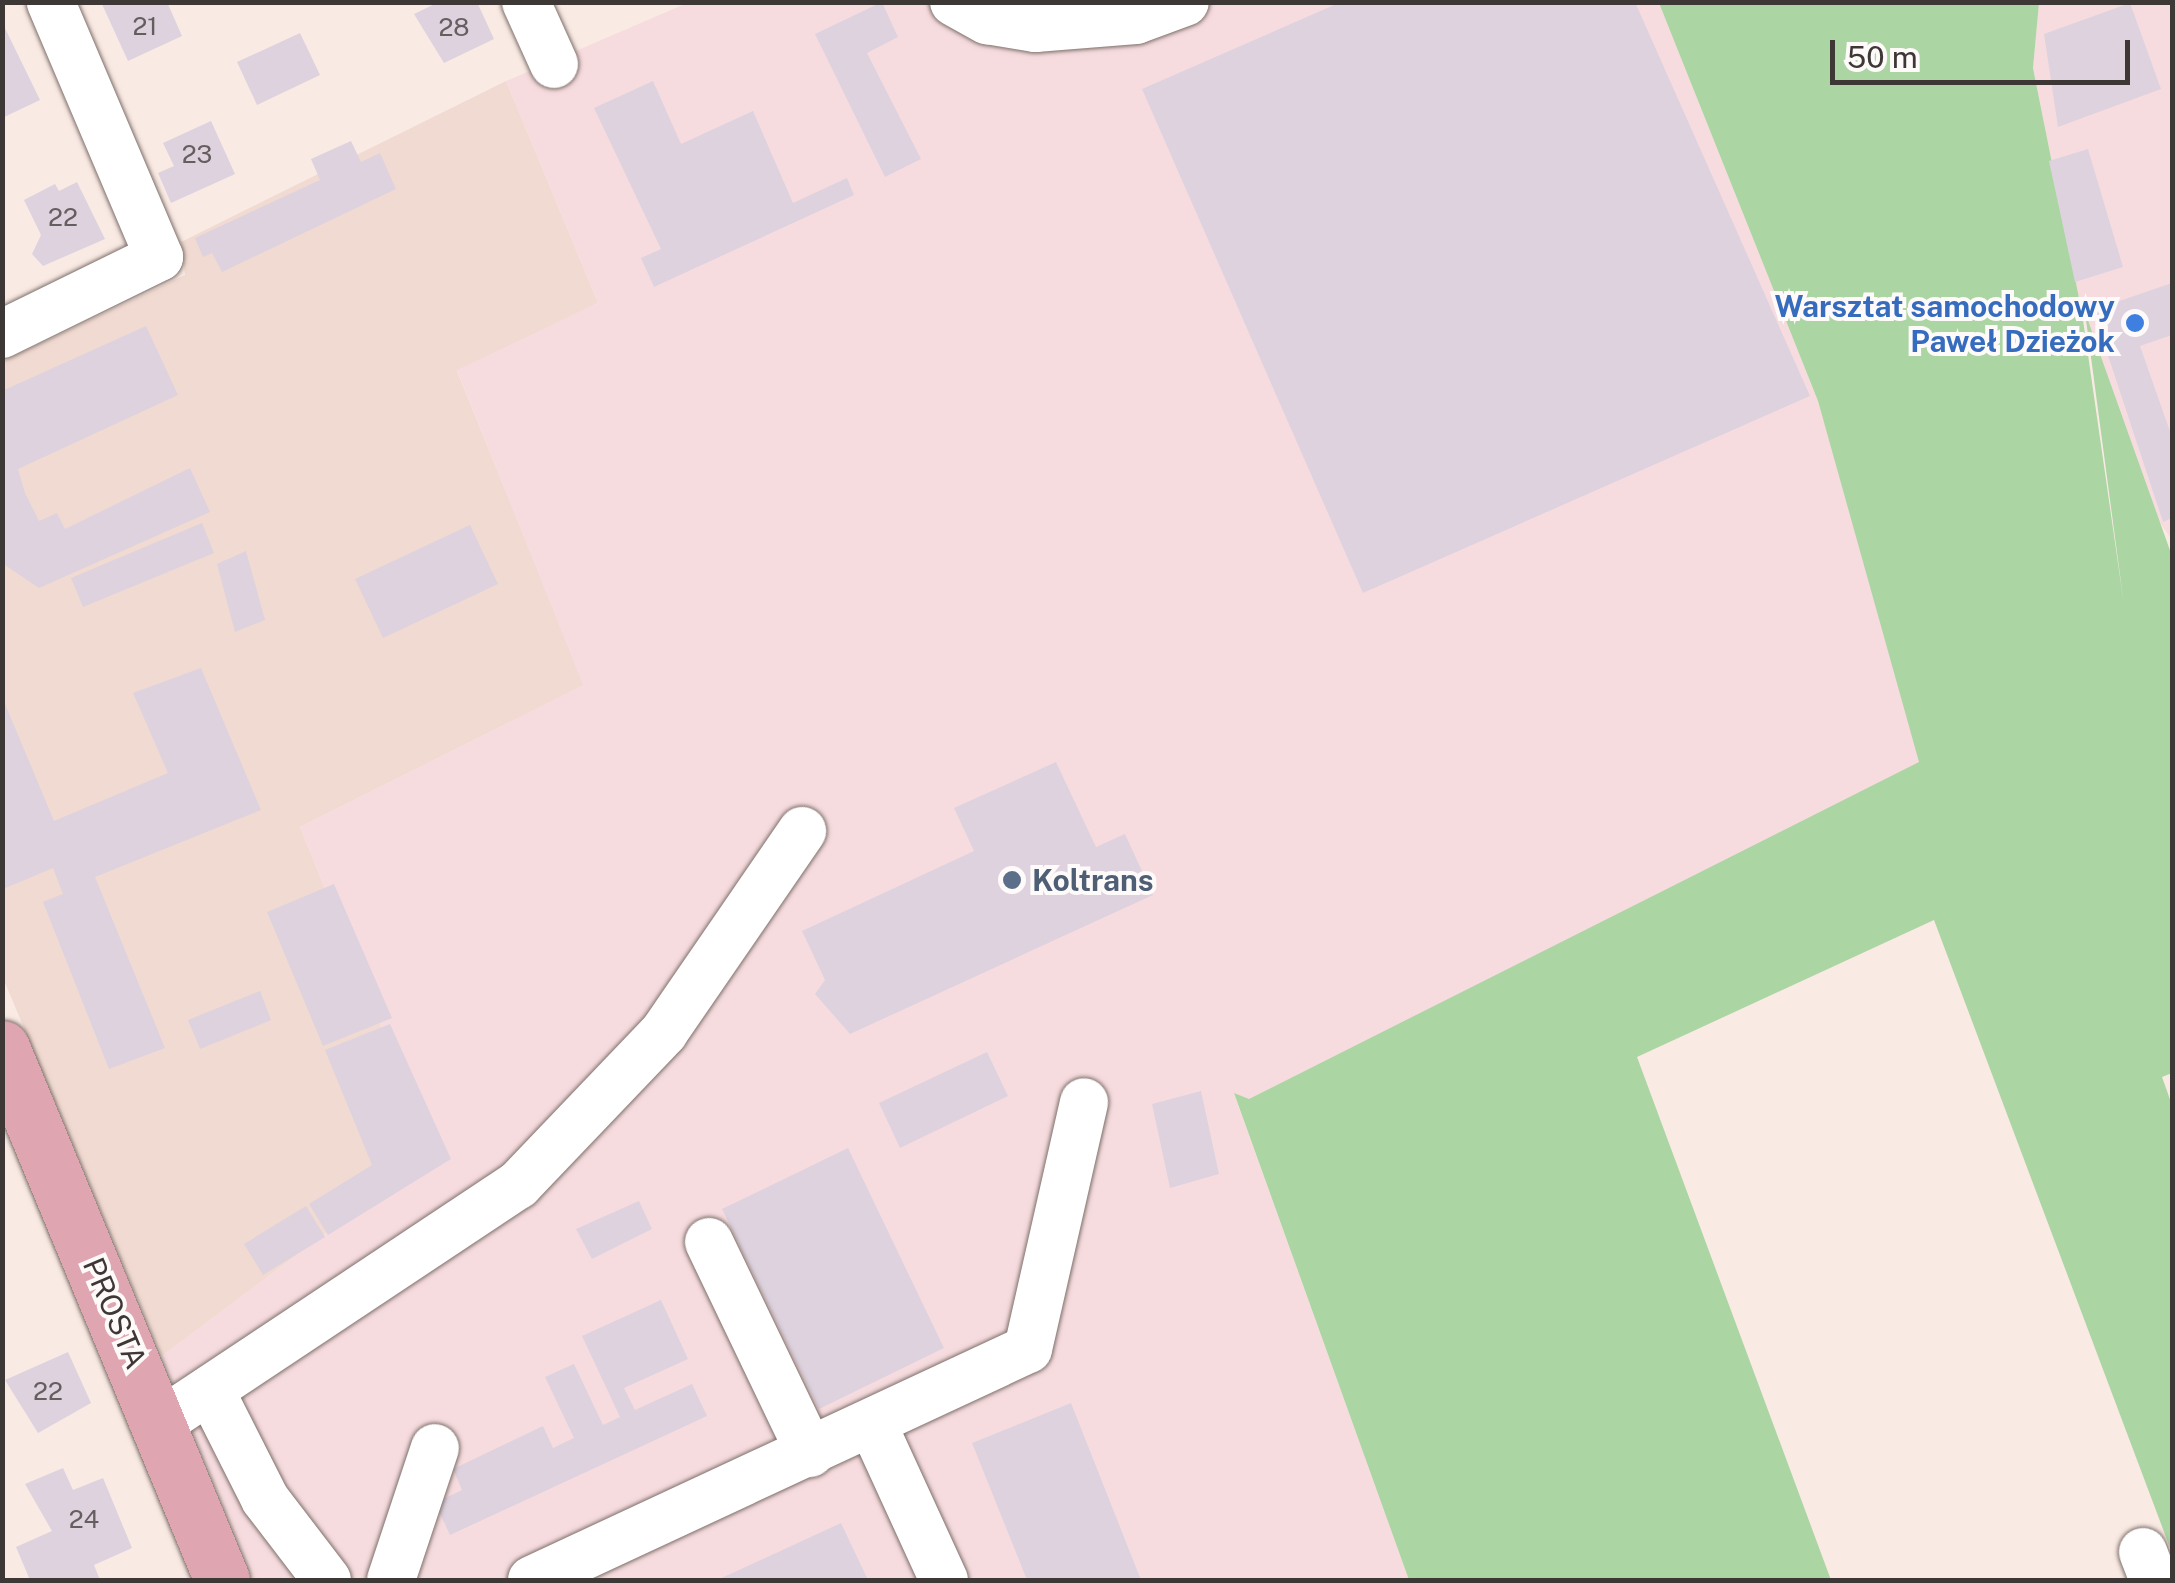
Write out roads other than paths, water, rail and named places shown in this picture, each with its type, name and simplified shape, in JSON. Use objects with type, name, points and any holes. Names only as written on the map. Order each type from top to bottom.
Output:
[{"type":"main road","name":"PROSTA","points":[[2,1048],[161,1422],[222,1580]]},
{"type":"street","points":[[2,334],[159,257],[145,210],[52,2]]},
{"type":"street","points":[[526,2],[554,64]]},
{"type":"street","points":[[954,2],[987,20],[1035,28],[1136,20],[1185,2]]},
{"type":"street","points":[[161,1422],[518,1185],[664,1032],[802,831]]},
{"type":"street","points":[[532,1580],[1028,1349],[1084,1102]]},
{"type":"street","points":[[709,1242],[810,1453]]},
{"type":"street","points":[[210,1390],[266,1499],[326,1580]]},
{"type":"street","points":[[872,1423],[944,1580]]},
{"type":"street","points":[[391,1580],[435,1448]]},
{"type":"place","name":"Warsztat samochodowy Paweł Dzieżok","points":[[2135,323]]},
{"type":"place","name":"Koltrans","points":[[1012,880]]}]
